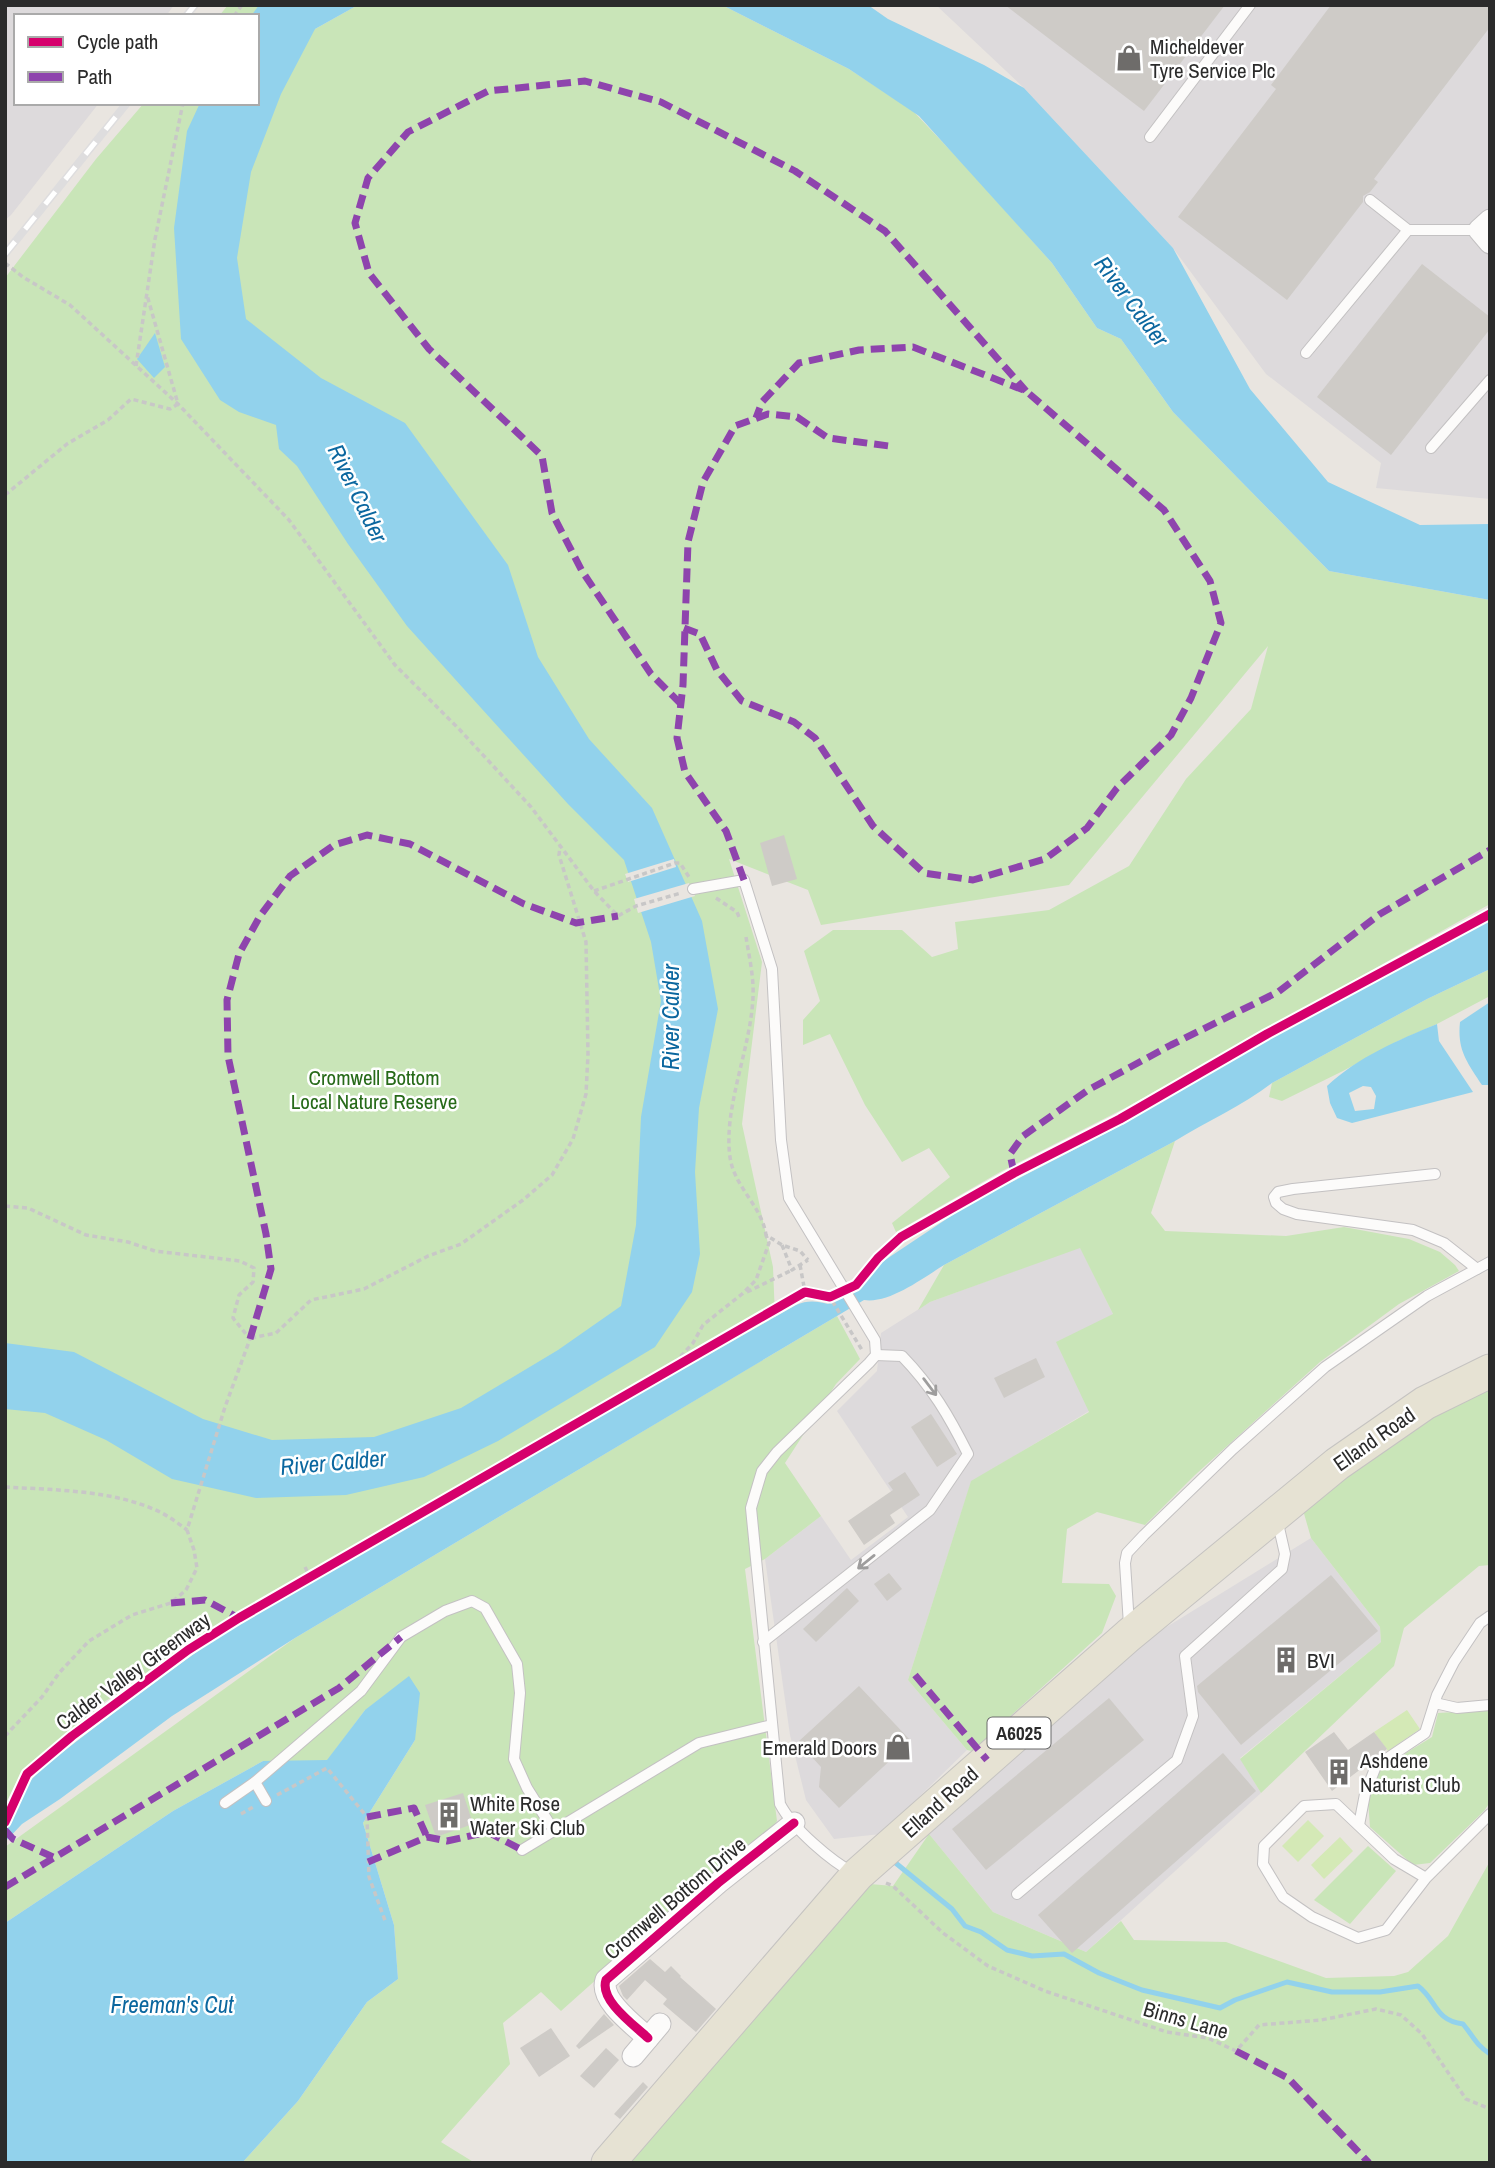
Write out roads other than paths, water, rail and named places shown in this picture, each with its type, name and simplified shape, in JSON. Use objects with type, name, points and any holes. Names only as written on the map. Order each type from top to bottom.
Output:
[{"type":"main road","name":"Elland Road","points":[[608,2163],[857,1875],[1129,1635],[1336,1464],[1425,1403],[1490,1371]]},
{"type":"street","name":"Cromwell Bottom Drive","points":[[633,2056],[654,2031],[607,1998],[604,1987],[606,1980],[718,1882],[794,1823]]},
{"type":"lane","points":[[1150,137],[1250,5]]},
{"type":"lane","points":[[1370,200],[1408,230],[1486,231]]},
{"type":"lane","points":[[1307,353],[1408,230]]},
{"type":"lane","points":[[1431,448],[1490,380]]},
{"type":"lane","points":[[695,889],[744,880],[772,969],[781,1140],[789,1198],[874,1340],[876,1355]]},
{"type":"lane","points":[[1435,1174],[1293,1189],[1278,1192],[1275,1197],[1276,1203],[1283,1209],[1297,1214],[1413,1230],[1444,1244],[1477,1269]]},
{"type":"lane","points":[[1129,1635],[1125,1563],[1128,1553],[1144,1535],[1325,1367],[1427,1296],[1490,1262]]},
{"type":"lane","points":[[763,1642],[930,1510],[968,1454],[947,1412],[927,1382],[902,1356],[876,1355],[810,1419],[762,1471],[751,1508],[763,1642],[780,1804],[794,1823],[827,1855],[857,1875]]},
{"type":"lane","points":[[1017,1894],[1177,1760],[1193,1716],[1185,1656],[1282,1569],[1285,1554],[1276,1513]]},
{"type":"lane","points":[[225,1803],[255,1782],[361,1691],[401,1637],[445,1611],[472,1601],[485,1608],[517,1664],[520,1693],[514,1759],[527,1788],[554,1830]]},
{"type":"lane","points":[[1359,1825],[1365,1794],[1376,1766],[1424,1733],[1454,1662],[1480,1623],[1490,1616]]},
{"type":"lane","points":[[1435,1703],[1457,1708],[1490,1705]]},
{"type":"lane","points":[[522,1850],[699,1743],[772,1725]]},
{"type":"lane","points":[[255,1782],[266,1801]]},
{"type":"lane","points":[[1426,1878],[1394,1859],[1336,1804],[1304,1806],[1264,1846],[1263,1864],[1283,1897],[1312,1917],[1358,1938],[1386,1930],[1426,1878],[1490,1814]]},
{"type":"water","name":"River Calder","points":[[259,5],[358,5],[315,29],[281,94],[251,172],[237,258],[246,319],[321,378],[405,423],[508,565],[538,657],[589,739],[652,808],[702,921],[718,1009],[699,1108],[695,1172],[700,1254],[692,1292],[655,1347],[498,1441],[424,1477],[346,1495],[256,1498],[172,1479],[106,1440],[45,1413],[5,1409],[5,1343],[74,1352],[203,1419],[272,1440],[374,1437],[461,1408],[558,1350],[621,1306],[636,1225],[641,1117],[661,1001],[651,942],[624,860],[568,804],[407,626],[348,544],[297,466],[279,449],[276,425],[239,412],[220,400],[181,339],[174,228],[187,131],[199,105],[259,105],[259,14],[252,14]]},
{"type":"water","name":"River Calder","points":[[722,5],[868,5],[888,19],[984,65],[1024,88],[1173,248],[1250,389],[1328,482],[1420,525],[1490,524],[1490,600],[1329,571],[1173,412],[1121,339],[1097,328],[1052,263],[919,116],[849,69]]},
{"type":"water","points":[[155,333],[165,367],[154,378],[137,359]]},
{"type":"water","points":[[1490,920],[1490,969],[1427,999],[1272,1083],[1175,1141],[944,1265],[906,1289],[884,1298],[864,1300],[295,1638],[172,1716],[22,1824],[5,1842],[5,1826],[11,1820],[22,1790],[42,1768],[242,1619],[796,1305],[804,1302],[828,1304],[858,1288],[882,1262],[969,1204],[1114,1129],[1305,1018]]},
{"type":"water","points":[[1490,1002],[1490,1085],[1482,1085],[1468,1062],[1459,1032],[1460,1022]]},
{"type":"water","points":[[1437,1024],[1439,1041],[1473,1092],[1352,1123],[1337,1118],[1330,1103],[1327,1086],[1365,1058]],"holes":[[[1363,1086],[1371,1087],[1376,1096],[1374,1109],[1355,1111],[1349,1093]]]},
{"type":"water","name":"Freeman's Cut","points":[[409,1676],[420,1693],[415,1740],[363,1823],[394,1925],[398,1979],[367,2002],[298,2101],[242,2163],[5,2163],[5,1923],[173,1811],[263,1761],[327,1760],[365,1710]]},
{"type":"waterway","points":[[892,1860],[952,1909],[965,1926],[981,1932],[1007,1950],[1032,1956],[1064,1954],[1099,1973],[1142,1990],[1220,2008],[1287,1982],[1332,1992],[1380,1992],[1418,1986],[1441,2014],[1463,2024],[1478,2044],[1490,2054]]},
{"type":"railway","points":[[188,14],[195,5]]},
{"type":"railway","points":[[5,254],[125,105]]},
{"type":"place","name":"Micheldever Tyre Service Plc","points":[[1129,58]]},
{"type":"place","name":"BVI","points":[[1286,1660]]},
{"type":"place","name":"Emerald Doors","points":[[898,1747]]},
{"type":"place","name":"Ashdene Naturist Club","points":[[1339,1772]]},
{"type":"place","name":"White Rose Water Ski Club","points":[[449,1815]]},
{"type":"park label","name":"Cromwell Bottom Local Nature Reserve","points":[[374,1089]]}]
